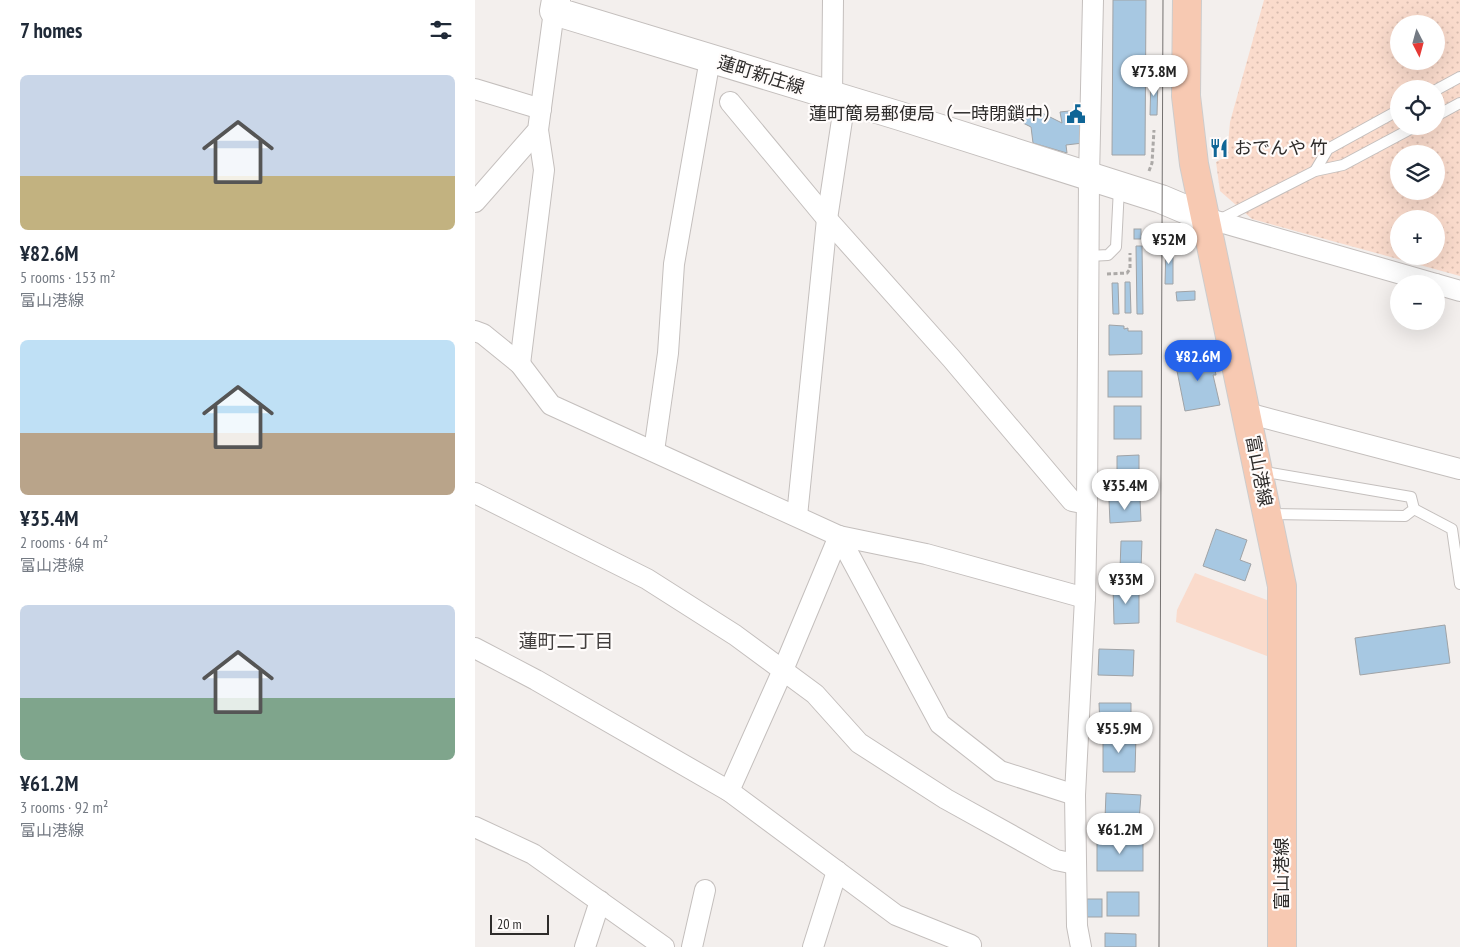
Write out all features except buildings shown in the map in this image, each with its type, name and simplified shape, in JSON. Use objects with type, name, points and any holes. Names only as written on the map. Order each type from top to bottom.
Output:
[{"type":"main road","name":"富山港線","points":[[1187,0],[1186,96],[1194,164],[1212,219],[1247,412],[1282,586],[1282,947]]},
{"type":"main road","name":"蓮町新庄線","points":[[555,6],[710,59],[1089,177],[1161,200],[1212,219]]},
{"type":"street","points":[[797,516],[839,98],[833,0]]},
{"type":"street","points":[[1081,947],[1077,926],[1075,795],[1085,598],[1089,177],[1093,0]]},
{"type":"street","points":[[520,364],[544,170],[538,130],[555,6]]},
{"type":"street","points":[[654,451],[668,353],[674,264],[710,59]]},
{"type":"street","points":[[475,89],[541,109]]},
{"type":"street","points":[[730,102],[827,219],[951,358],[1072,501],[1087,504]]},
{"type":"street","points":[[475,202],[538,130]]},
{"type":"street","points":[[1212,219],[1405,275]]},
{"type":"street","points":[[1445,287],[1460,291]]},
{"type":"street","points":[[475,331],[483,334],[520,364],[551,405],[839,536],[926,554],[1085,598]]},
{"type":"street","points":[[1247,412],[1460,469]]},
{"type":"street","points":[[475,493],[647,579],[735,635],[815,694],[859,743],[946,799],[1056,860],[1075,864]]},
{"type":"street","points":[[729,791],[783,670],[839,536]]},
{"type":"street","points":[[839,536],[940,724],[1001,771],[1075,795]]},
{"type":"street","points":[[475,648],[536,680],[729,791],[896,916],[972,946]]},
{"type":"street","points":[[475,827],[533,854],[663,947]]},
{"type":"street","points":[[813,947],[837,871]]},
{"type":"street","points":[[692,947],[705,890]]},
{"type":"street","points":[[585,947],[600,901]]},
{"type":"lane","points":[[1445,85],[1460,77]]},
{"type":"lane","points":[[1445,111],[1460,103]]},
{"type":"lane","points":[[1315,171],[1328,149],[1390,115]]},
{"type":"lane","points":[[1212,219],[1315,171],[1343,165],[1399,135]]},
{"type":"lane","points":[[1089,256],[1108,255],[1116,247],[1129,190]]},
{"type":"lane","points":[[1259,470],[1411,497],[1413,509]]},
{"type":"lane","points":[[1267,514],[1405,516],[1413,509]]},
{"type":"lane","points":[[1413,509],[1452,529],[1460,584]]},
{"type":"path","points":[[1129,190],[1151,163],[1154,130]]},
{"type":"shaded area","points":[[1264,0],[1460,0],[1460,276],[1420,265],[1445,265],[1445,210],[1390,210],[1390,257],[1252,219],[1220,191],[1216,162],[1227,156],[1230,122]]},
{"type":"shaded area","points":[[1195,573],[1267,600],[1267,656],[1176,622],[1177,610]]},
{"type":"tram line","points":[[1159,947],[1163,0]]},
{"type":"place","name":"蓮町簡易郵便局（一時閉鎖中）","points":[[1076,114]]},
{"type":"place","name":"おでんや 竹","points":[[1219,148]]},
{"type":"district","name":"蓮町二丁目","points":[[566,641]]}]
